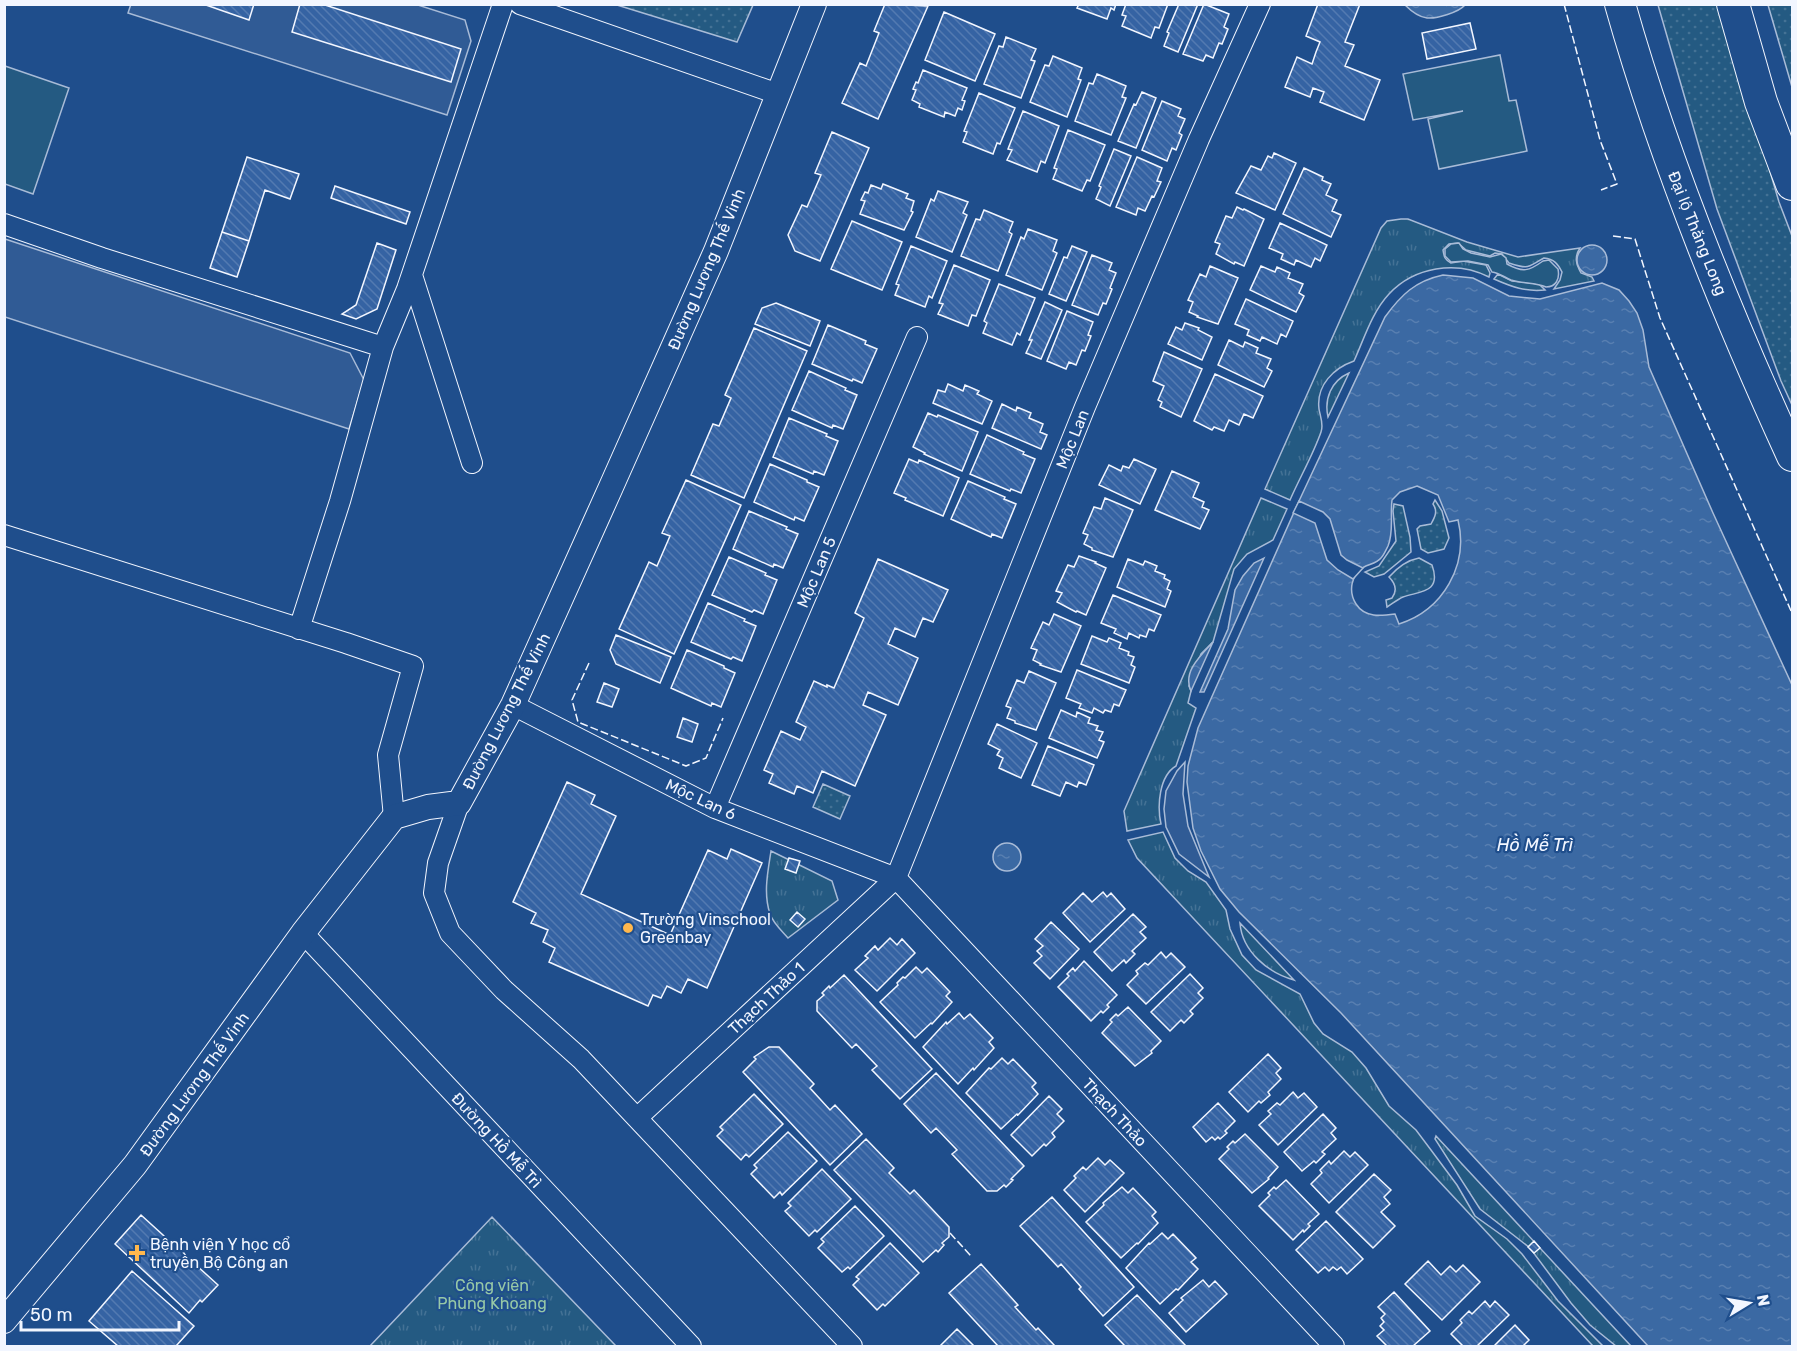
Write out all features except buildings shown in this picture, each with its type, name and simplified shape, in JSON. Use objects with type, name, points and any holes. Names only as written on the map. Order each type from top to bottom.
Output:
[{"type":"highway","points":[[1733,4],[1761,102],[1792,184]]},
{"type":"main road","name":"Đại lộ Thăng Long","points":[[1620,4],[1639,71],[1678,187],[1792,456]]},
{"type":"street","points":[[299,629],[340,501],[383,347],[412,275],[503,4]]},
{"type":"street","points":[[520,4],[778,94]]},
{"type":"street","name":"Đường Lương Thế Vinh","points":[[4,1321],[135,1165],[303,933],[394,817],[428,807],[459,803],[513,705],[716,251],[814,4]]},
{"type":"street","name":"Mộc Lan","points":[[896,878],[1085,407],[1199,139],[1260,4]]},
{"type":"street","points":[[4,224],[102,258],[383,347]]},
{"type":"street","points":[[412,275],[472,463]]},
{"type":"street","name":"Mộc Lan 5","points":[[715,807],[917,337]]},
{"type":"street","points":[[4,535],[413,666],[388,755],[394,817]]},
{"type":"street","name":"Mộc Lan 6","points":[[513,705],[715,807],[896,878]]},
{"type":"street","points":[[459,803],[438,863],[434,893],[450,933],[504,990],[581,1059],[852,1347]]},
{"type":"street","name":"Thạch Thảo 1","points":[[637,1118],[896,878]]},
{"type":"street","name":"Thạch Thảo","points":[[896,878],[1334,1347]]},
{"type":"street","name":"Đường Hồ Mễ Trì","points":[[303,933],[691,1347]]},
{"type":"green space","points":[[753,4],[737,42],[617,5]]},
{"type":"green space","points":[[1658,5],[1721,5],[1779,202],[1792,236],[1792,405],[1717,209]]},
{"type":"green space","points":[[1768,5],[1792,5],[1792,87]]},
{"type":"green space","points":[[1500,55],[1509,101],[1516,100],[1527,151],[1439,169],[1428,119],[1463,111],[1413,120],[1403,74]]},
{"type":"green space","points":[[5,66],[69,88],[33,194],[5,184]]},
{"type":"green space","points":[[1408,219],[1467,242],[1518,257],[1580,248],[1576,257],[1578,267],[1581,273],[1592,277],[1594,281],[1554,289],[1562,272],[1550,259],[1544,258],[1528,266],[1521,266],[1509,263],[1502,254],[1495,253],[1490,256],[1466,250],[1458,243],[1449,244],[1443,250],[1447,261],[1486,265],[1490,273],[1489,277],[1463,269],[1436,269],[1411,278],[1389,294],[1373,317],[1354,361],[1333,373],[1323,385],[1319,400],[1322,429],[1290,500],[1265,489],[1381,228],[1387,221]]},
{"type":"green space","points":[[1459,243],[1463,249],[1471,253],[1490,257],[1501,254],[1506,258],[1507,264],[1522,270],[1530,269],[1549,260],[1558,269],[1558,279],[1552,286],[1546,287],[1511,280],[1492,272],[1488,265],[1468,261],[1451,262],[1445,256],[1445,249],[1451,244]]},
{"type":"green space","points":[[1498,274],[1512,281],[1539,284],[1545,290],[1525,290],[1513,287],[1494,279]]},
{"type":"green space","points":[[1349,373],[1328,417],[1327,404],[1330,391],[1343,376]]},
{"type":"green space","points":[[1261,498],[1287,509],[1273,540],[1247,554],[1234,569],[1213,642],[1201,654],[1189,686],[1191,691],[1188,703],[1196,708],[1176,766],[1170,771],[1163,784],[1159,809],[1161,824],[1127,831],[1124,811]]},
{"type":"green space","points":[[1435,500],[1442,511],[1449,538],[1444,549],[1428,553],[1421,549],[1417,529],[1420,526],[1431,524],[1435,514],[1433,504]]},
{"type":"green space","points":[[1394,504],[1403,506],[1411,552],[1384,574],[1374,577],[1365,572],[1379,566],[1396,541]]},
{"type":"green space","points":[[1419,558],[1432,565],[1434,581],[1432,586],[1422,592],[1401,598],[1387,607],[1386,600],[1392,598],[1395,589],[1389,577],[1403,565]]},
{"type":"green space","points":[[823,784],[850,796],[840,819],[813,807]]},
{"type":"green space","points":[[1163,832],[1175,858],[1188,871],[1206,882],[1226,910],[1230,929],[1242,955],[1256,970],[1300,994],[1314,1023],[1323,1034],[1352,1052],[1366,1068],[1389,1106],[1416,1130],[1457,1185],[1475,1216],[1507,1239],[1522,1254],[1558,1301],[1603,1346],[1593,1346],[1137,858],[1128,840]]},
{"type":"green space","points":[[771,851],[832,881],[838,900],[788,938],[773,921],[768,906],[767,882]]},
{"type":"green space","points":[[1240,923],[1294,980],[1275,972],[1258,959],[1246,943]]},
{"type":"green space","points":[[1436,1136],[1631,1346],[1616,1346],[1590,1325],[1530,1248],[1480,1209],[1435,1139]]},
{"type":"green space","name":"Công viên Phùng Khoang","points":[[492,1217],[616,1346],[370,1346]]},
{"type":"shaded area","points":[[131,4],[418,5],[465,20],[471,41],[447,115],[128,13]]},
{"type":"shaded area","points":[[5,239],[350,353],[364,380],[349,429],[5,317]]},
{"type":"shaded area","points":[[1185,762],[1183,794],[1188,826],[1209,877],[1179,854],[1166,827],[1164,809],[1166,791]]},
{"type":"water","points":[[1405,5],[1465,5],[1453,12],[1431,18],[1418,15]]},
{"type":"water","points":[[1592,245],[1603,249],[1607,260],[1603,271],[1592,275],[1581,271],[1577,260],[1581,249]]},
{"type":"water","name":"Hồ Mễ Trì","points":[[1443,275],[1473,278],[1509,296],[1540,299],[1602,283],[1619,290],[1629,301],[1637,313],[1643,330],[1649,367],[1792,685],[1792,1346],[1648,1346],[1341,1013],[1239,912],[1220,889],[1201,851],[1193,828],[1187,782],[1188,766],[1198,728],[1299,501],[1385,317],[1410,290]],"holes":[[[1417,486],[1438,495],[1449,522],[1458,520],[1460,553],[1449,584],[1428,608],[1399,624],[1395,614],[1379,615],[1364,612],[1356,604],[1352,594],[1352,584],[1356,574],[1364,567],[1379,560],[1388,546],[1391,535],[1392,500],[1400,492]]]},
{"type":"water","points":[[1264,558],[1204,692],[1200,692],[1228,629],[1235,590],[1254,563]]},
{"type":"water","points":[[1213,642],[1191,691],[1189,677],[1194,664]]},
{"type":"water","points":[[1007,843],[1017,847],[1021,857],[1017,867],[1007,871],[997,867],[993,857],[997,847]]},
{"type":"pier","points":[[1299,501],[1323,512],[1330,519],[1341,555],[1363,568],[1353,579],[1327,560],[1315,523],[1293,513]]},
{"type":"fence","points":[[1564,4],[1600,140],[1617,184],[1601,190]]},
{"type":"fence","points":[[1613,236],[1635,239],[1660,318],[1792,613]]},
{"type":"fence","points":[[589,663],[572,700],[578,722],[686,766],[706,758],[723,718]]},
{"type":"fence","points":[[950,1233],[971,1256]]},
{"type":"place","name":"Trường Vinschool Greenbay","points":[[628,928]]},
{"type":"place","name":"Bệnh viện Y học cổ truyền Bộ Công an","points":[[137,1253]]}]
